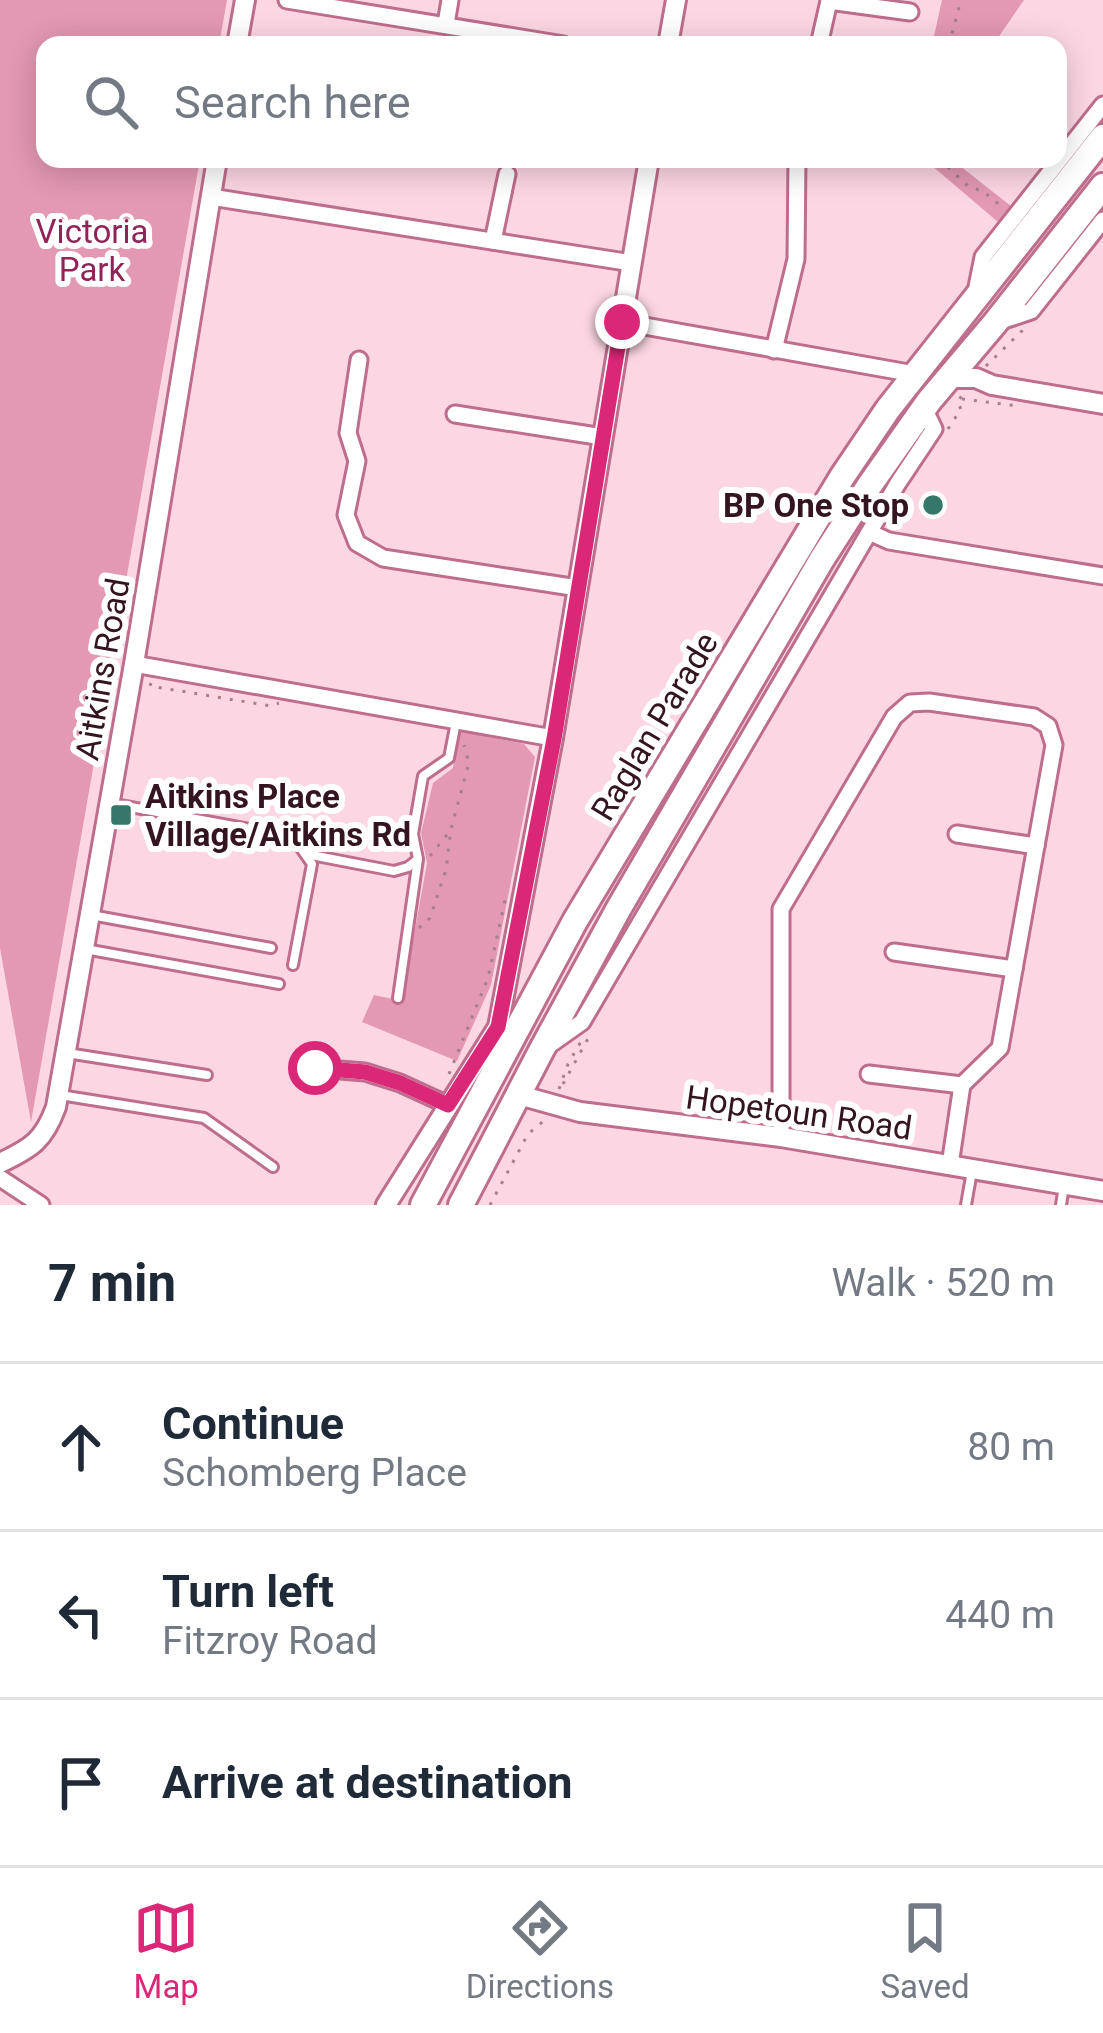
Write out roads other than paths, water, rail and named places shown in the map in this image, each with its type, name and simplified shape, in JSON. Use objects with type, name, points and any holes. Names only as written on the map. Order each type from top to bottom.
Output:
[{"type":"highway","name":"Raglan Parade","points":[[422,1205],[574,921],[842,477],[915,375],[1103,137]]},
{"type":"highway","name":"Raglan Parade","points":[[461,1205],[620,908],[822,559],[924,408],[1103,186]]},
{"type":"street","points":[[238,36],[244,0]]},
{"type":"street","points":[[287,0],[511,36]]},
{"type":"street","points":[[446,25],[450,0]]},
{"type":"street","points":[[670,36],[676,0]]},
{"type":"street","points":[[821,36],[829,1],[910,12]]},
{"type":"street","name":"Raglan Parade","points":[[1067,149],[1103,105]]},
{"type":"street","name":"Aitkins Road","points":[[0,1163],[30,1148],[47,1132],[58,1094],[216,168]]},
{"type":"street","points":[[386,1205],[498,1027],[554,739],[648,168]]},
{"type":"street","points":[[775,350],[796,259],[797,168]]},
{"type":"street","name":"Raglan Parade","points":[[974,300],[983,256],[1052,168]]},
{"type":"street","points":[[493,241],[507,174]]},
{"type":"street","points":[[211,197],[632,262]]},
{"type":"street","name":"Raglan Parade","points":[[995,323],[1031,310],[1103,220]]},
{"type":"street","points":[[622,322],[1103,404]]},
{"type":"street","points":[[359,360],[348,433],[357,457],[356,470],[346,515],[357,543],[383,558],[578,588]]},
{"type":"street","name":"Raglan Parade","points":[[541,1051],[582,1022],[934,429],[924,408]]},
{"type":"street","points":[[455,414],[603,436]]},
{"type":"street","points":[[871,533],[889,541],[1103,576]]},
{"type":"street","points":[[134,664],[554,739]]},
{"type":"street","points":[[782,1137],[781,910],[894,717],[910,704],[929,702],[1034,716],[1048,726],[1054,745],[1000,1048],[962,1085],[950,1165]]},
{"type":"street","points":[[957,834],[1036,846]]},
{"type":"street","points":[[894,952],[1014,969]]},
{"type":"street","points":[[315,1068],[365,1072],[448,1105]]},
{"type":"street","points":[[869,1075],[962,1085]]},
{"type":"street","name":"Hopetoun Road","points":[[488,1087],[580,1112],[782,1137],[1103,1191]]},
{"type":"street","points":[[0,1178],[40,1205]]},
{"type":"lane","points":[[398,998],[418,859],[413,834],[423,776],[449,758],[456,721]]},
{"type":"lane","points":[[109,802],[293,837],[312,864],[292,965]]},
{"type":"lane","points":[[306,854],[394,871],[418,859]]},
{"type":"lane","points":[[89,915],[271,948]]},
{"type":"lane","points":[[84,949],[279,984]]},
{"type":"lane","points":[[65,1052],[207,1076]]},
{"type":"lane","points":[[58,1094],[204,1118],[273,1167]]},
{"type":"lane","points":[[966,1205],[972,1169]]},
{"type":"lane","points":[[1061,1205],[1065,1184]]},
{"type":"place","name":"BP One Stop","points":[[933,505]]},
{"type":"place","name":"Aitkins Place Village/Aitkins Rd","points":[[121,815]]},
{"type":"park label","name":"Victoria Park","points":[[92,250]]}]
